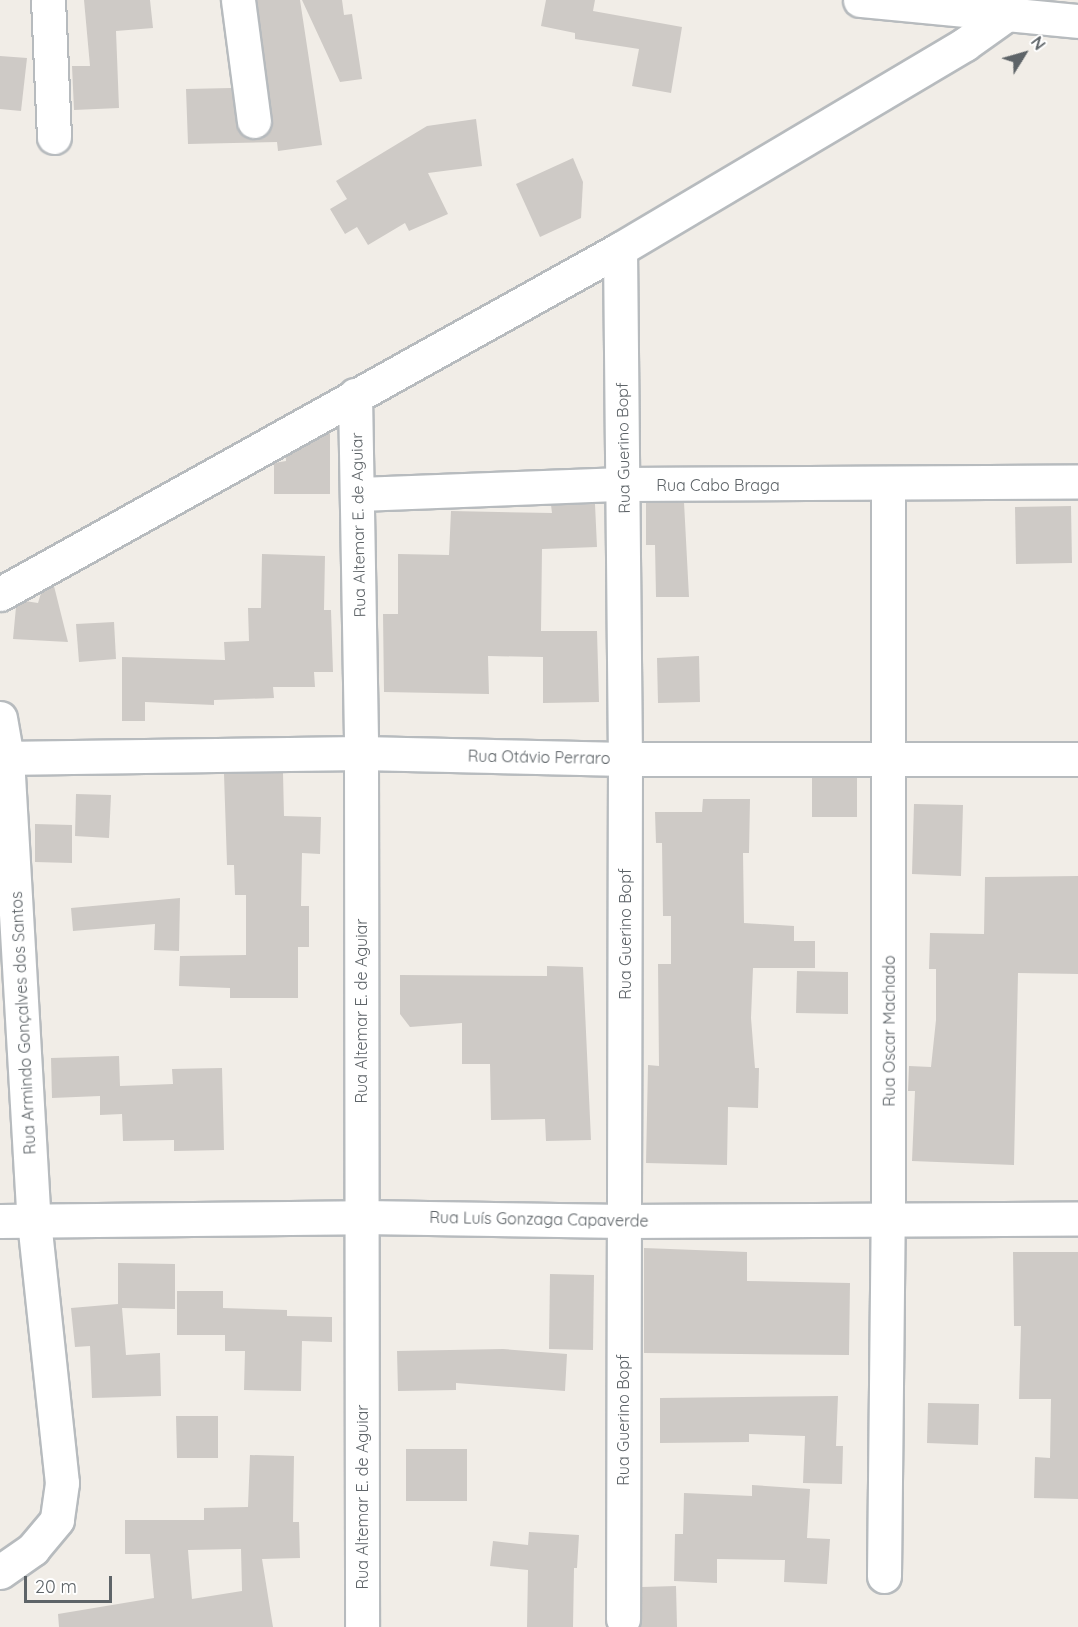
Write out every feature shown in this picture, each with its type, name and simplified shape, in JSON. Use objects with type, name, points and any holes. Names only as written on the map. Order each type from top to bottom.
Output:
[{"type":"street","points":[[48,0],[54,137]]},
{"type":"street","points":[[238,0],[254,121]]},
{"type":"street","points":[[860,0],[1078,21]]},
{"type":"street","points":[[0,594],[620,249],[965,44],[1007,14]]},
{"type":"street","name":"Rua Guerino Bopf","points":[[620,249],[625,759],[623,1619]]},
{"type":"street","name":"Rua Altemar E. de Aguiar","points":[[355,395],[359,494],[361,753],[362,1627]]},
{"type":"street","name":"Rua Cabo Braga","points":[[359,494],[623,484],[888,486],[1078,482]]},
{"type":"street","name":"Rua Oscar Machado","points":[[884,1576],[888,1221],[888,486]]},
{"type":"street","name":"Rua Armindo Gonçalves dos Santos","points":[[0,718],[34,1221],[62,1483],[57,1520],[46,1535],[0,1572]]},
{"type":"street","name":"Rua Otávio Perraro","points":[[4,758],[361,753],[625,759],[1078,759]]},
{"type":"street","name":"Rua Luís Gonzaga Capaverde","points":[[0,1221],[362,1217],[624,1221],[1078,1220]]},
{"type":"building","points":[[84,0],[150,0],[153,28],[116,31],[119,108],[74,110],[72,66],[90,66]]},
{"type":"building","points":[[257,0],[300,0],[322,145],[278,151],[277,142],[188,144],[186,89],[231,88],[240,133],[257,139],[271,129]]},
{"type":"building","points":[[302,0],[342,0],[344,15],[352,14],[362,79],[340,82]]},
{"type":"building","points":[[546,0],[595,0],[593,11],[682,27],[671,93],[632,86],[639,49],[575,39],[575,33],[541,26]]},
{"type":"building","points":[[0,56],[27,58],[21,111],[0,109]]},
{"type":"building","points":[[476,119],[482,166],[428,173],[448,214],[409,231],[405,223],[368,245],[357,227],[345,234],[330,209],[347,199],[336,181],[427,126]]},
{"type":"building","points":[[573,158],[583,182],[581,218],[540,237],[516,184]]},
{"type":"building","points":[[330,433],[330,494],[274,494],[274,463],[286,461],[286,456]]},
{"type":"building","points":[[684,502],[689,597],[656,597],[655,545],[646,545],[646,503]]},
{"type":"building","points":[[595,504],[597,547],[542,549],[541,631],[597,631],[599,702],[543,703],[543,657],[488,656],[489,694],[384,692],[383,614],[398,614],[398,554],[449,555],[451,511],[552,513],[551,505]]},
{"type":"building","points":[[1071,506],[1072,563],[1016,564],[1015,507]]},
{"type":"building","points":[[262,554],[325,556],[324,610],[331,610],[333,672],[314,672],[315,687],[273,687],[274,698],[214,700],[214,705],[145,702],[145,721],[122,721],[122,657],[225,660],[224,642],[249,641],[248,608],[261,608]]},
{"type":"building","points":[[54,586],[68,642],[13,639],[16,607],[25,601],[38,603],[41,593]]},
{"type":"building","points":[[114,622],[116,659],[79,662],[76,624]]},
{"type":"building","points":[[699,656],[700,702],[658,703],[657,658]]},
{"type":"building","points":[[283,773],[284,816],[321,817],[320,854],[302,853],[301,906],[309,906],[309,947],[298,947],[298,998],[230,998],[230,988],[179,986],[180,956],[246,955],[246,895],[235,895],[234,865],[227,865],[224,774]]},
{"type":"building","points":[[812,778],[857,778],[857,817],[812,817]]},
{"type":"building","points":[[76,794],[111,795],[109,838],[75,836]]},
{"type":"building","points":[[703,799],[750,799],[749,853],[743,853],[744,923],[794,926],[794,941],[815,941],[815,968],[753,968],[751,1018],[755,1068],[759,1068],[758,1108],[728,1107],[727,1165],[646,1163],[648,1065],[659,1066],[658,964],[671,964],[671,916],[663,916],[662,843],[656,843],[655,812],[702,812]]},
{"type":"building","points":[[914,804],[963,805],[961,876],[912,874]]},
{"type":"building","points":[[35,824],[72,825],[72,863],[35,862]]},
{"type":"building","points":[[1078,876],[1078,974],[1018,973],[1014,1165],[912,1161],[915,1091],[908,1091],[909,1066],[931,1067],[936,1020],[936,969],[929,969],[930,933],[984,934],[985,877]]},
{"type":"building","points":[[180,898],[179,951],[154,950],[155,924],[73,931],[71,908]]},
{"type":"building","points":[[547,966],[583,967],[591,1140],[546,1141],[545,1119],[491,1120],[490,1064],[462,1064],[462,1023],[410,1027],[400,1014],[400,975],[547,976]]},
{"type":"building","points":[[797,971],[848,972],[848,1014],[796,1013]]},
{"type":"building","points":[[119,1056],[120,1086],[173,1084],[172,1069],[222,1068],[224,1150],[174,1151],[174,1140],[123,1141],[122,1114],[100,1115],[100,1096],[52,1098],[51,1058]]},
{"type":"building","points":[[644,1248],[747,1252],[747,1281],[850,1283],[849,1355],[644,1353]]},
{"type":"building","points":[[1013,1252],[1078,1252],[1078,1499],[1034,1498],[1035,1457],[1050,1458],[1051,1399],[1019,1399],[1021,1326],[1014,1326]]},
{"type":"building","points":[[118,1263],[175,1264],[175,1309],[122,1308],[126,1355],[160,1353],[161,1396],[92,1398],[90,1346],[75,1347],[71,1308],[118,1304]]},
{"type":"building","points":[[550,1274],[594,1275],[593,1350],[549,1349]]},
{"type":"building","points":[[177,1291],[223,1291],[223,1308],[287,1310],[287,1316],[332,1317],[332,1342],[302,1341],[301,1391],[244,1390],[245,1351],[225,1351],[225,1335],[177,1335]]},
{"type":"building","points":[[503,1349],[567,1354],[565,1391],[456,1383],[456,1390],[398,1391],[397,1351]]},
{"type":"building","points":[[838,1396],[836,1446],[843,1446],[842,1484],[803,1483],[805,1436],[749,1434],[749,1442],[660,1443],[660,1398]]},
{"type":"building","points":[[928,1403],[979,1404],[978,1445],[927,1443]]},
{"type":"building","points":[[176,1416],[218,1416],[218,1458],[177,1458]]},
{"type":"building","points":[[406,1449],[467,1449],[467,1501],[406,1501]]},
{"type":"building","points":[[250,1455],[294,1456],[293,1522],[299,1522],[300,1558],[262,1559],[273,1627],[59,1627],[58,1614],[154,1598],[150,1554],[125,1554],[125,1520],[204,1520],[204,1508],[248,1507]],"holes":[[[241,1549],[242,1591],[192,1599],[188,1550]]]},
{"type":"building","points":[[752,1485],[810,1489],[807,1538],[830,1539],[827,1584],[784,1582],[785,1560],[717,1559],[717,1583],[674,1581],[675,1534],[683,1534],[684,1493],[752,1496]]},
{"type":"building","points":[[529,1532],[579,1535],[577,1568],[574,1568],[573,1627],[527,1627],[528,1570],[490,1566],[493,1541],[528,1545]]},
{"type":"building","points":[[676,1586],[677,1627],[640,1627],[642,1587]]}]
